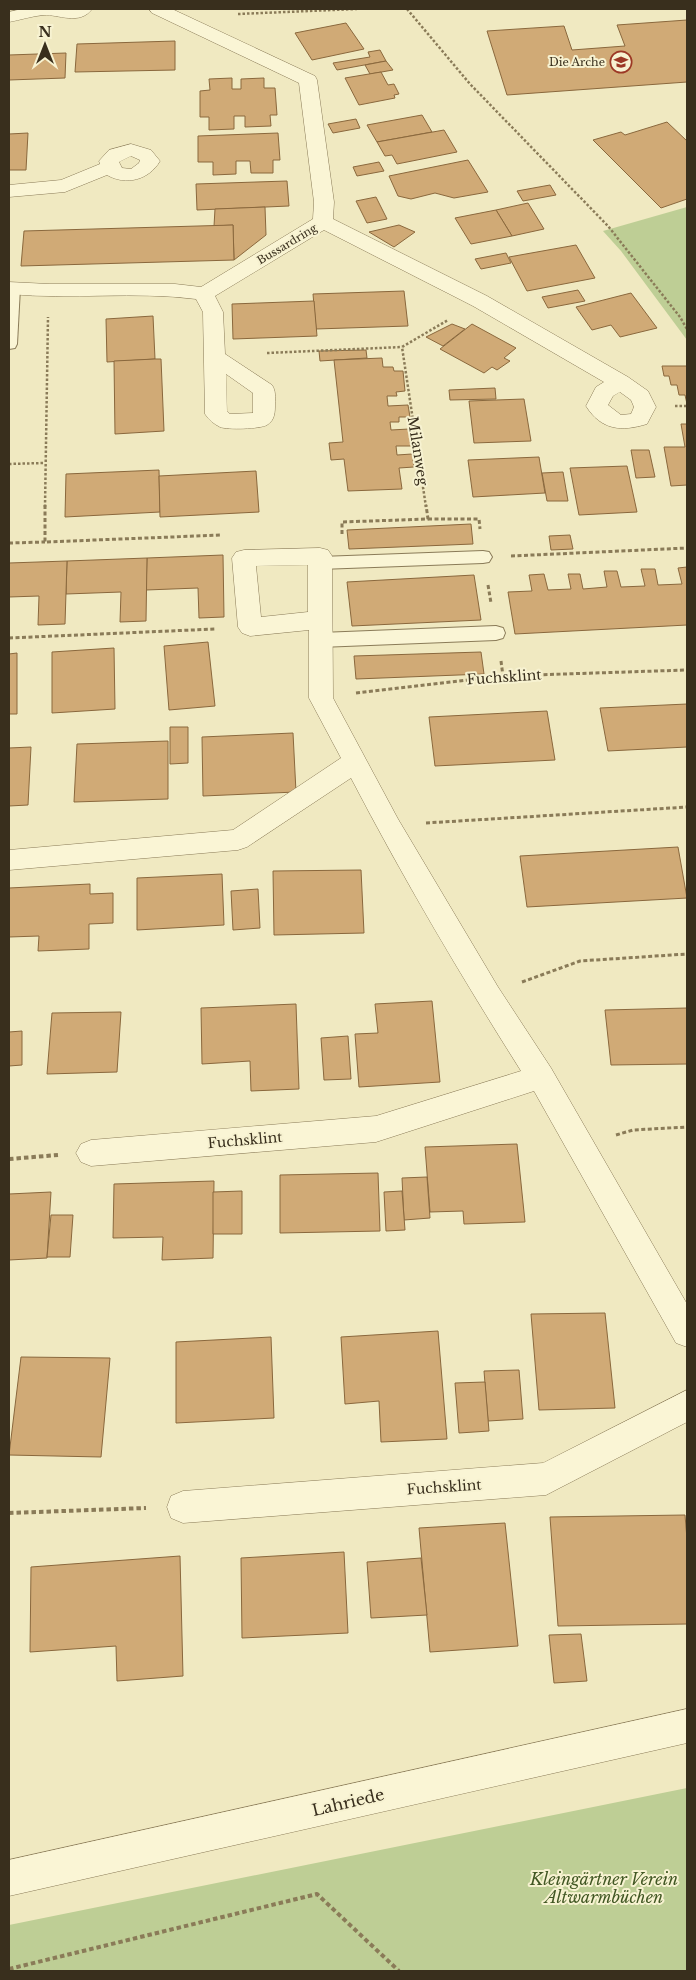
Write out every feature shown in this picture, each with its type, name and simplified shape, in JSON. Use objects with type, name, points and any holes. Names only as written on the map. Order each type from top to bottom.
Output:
[{"type":"street","points":[[9,17],[45,9]]},
{"type":"street","points":[[49,9],[60,13],[67,13],[83,9]]},
{"type":"street","name":"Bussardring","points":[[166,12],[308,80],[324,202],[323,222],[204,294]]},
{"type":"street","points":[[9,191],[65,186],[109,167]]},
{"type":"street","points":[[323,222],[480,301],[620,382]]},
{"type":"street","points":[[10,288],[49,291],[175,290],[204,294],[213,312],[215,356]]},
{"type":"street","points":[[320,630],[250,627],[244,558],[320,556],[331,563],[320,630],[321,698],[389,826],[488,995],[541,1077],[687,1333]]},
{"type":"street","points":[[9,860],[238,840],[356,761]]},
{"type":"street","name":"Fuchsklint","points":[[91,1153],[376,1129],[541,1077]]},
{"type":"street","name":"Fuchsklint","points":[[183,1507],[546,1479],[687,1405]]},
{"type":"street","name":"Lahriede","points":[[9,1878],[687,1726]]},
{"type":"lane","points":[[9,344],[10,288]]},
{"type":"lane","points":[[331,563],[483,558]]},
{"type":"lane","points":[[320,630],[496,633]]},
{"type":"path","points":[[166,12],[357,9]]},
{"type":"path","points":[[407,9],[470,84],[608,226],[680,317],[687,329]]},
{"type":"path","points":[[45,542],[44,462],[49,291]]},
{"type":"path","points":[[215,356],[402,347],[480,301]]},
{"type":"path","name":"Milanweg","points":[[331,563],[342,522],[428,519],[402,347]]},
{"type":"path","points":[[9,464],[44,462]]},
{"type":"path","points":[[9,543],[241,534],[244,558]]},
{"type":"path","points":[[483,558],[687,548]]},
{"type":"path","points":[[9,638],[250,627]]},
{"type":"path","name":"Fuchsklint","points":[[321,698],[503,676],[687,670]]},
{"type":"path","points":[[389,826],[687,807]]},
{"type":"path","points":[[488,995],[580,961],[687,954]]},
{"type":"path","points":[[580,1146],[633,1130],[687,1127]]},
{"type":"path","points":[[9,1160],[91,1153]]},
{"type":"path","points":[[9,1513],[183,1507]]},
{"type":"path","points":[[9,1969],[317,1894],[398,1971]]},
{"type":"green space","points":[[687,207],[687,340],[621,251],[603,231]]},
{"type":"green space","name":"Kleingärtner Verein Altwarmbüchen","points":[[687,1788],[687,1971],[9,1971],[9,1925]]},
{"type":"building","points":[[687,20],[687,82],[507,95],[487,31],[564,26],[572,50],[625,46],[617,25]]},
{"type":"building","points":[[346,23],[364,49],[312,60],[295,33]]},
{"type":"building","points":[[175,41],[175,70],[75,72],[77,44]]},
{"type":"building","points":[[380,50],[386,61],[337,70],[333,63],[370,57],[368,52]]},
{"type":"building","points":[[66,53],[65,78],[9,80],[9,55]]},
{"type":"building","points":[[386,61],[393,70],[370,74],[365,65]]},
{"type":"building","points":[[381,72],[388,85],[394,84],[399,94],[394,95],[395,98],[359,105],[345,78]]},
{"type":"building","points":[[232,78],[232,89],[241,89],[241,79],[264,78],[264,88],[275,88],[277,115],[270,115],[271,126],[245,127],[245,116],[234,116],[234,129],[209,130],[209,117],[200,117],[200,91],[210,90],[209,79]]},
{"type":"building","points":[[422,115],[432,132],[377,142],[367,125]]},
{"type":"building","points":[[356,119],[360,128],[333,133],[328,124]]},
{"type":"building","points":[[667,122],[687,141],[687,199],[661,208],[593,140],[621,132],[625,135]]},
{"type":"building","points":[[444,130],[457,152],[397,164],[392,155],[385,156],[377,142]]},
{"type":"building","points":[[28,133],[26,170],[9,170],[9,134]]},
{"type":"building","points":[[278,133],[280,160],[273,160],[273,173],[251,173],[250,161],[236,161],[236,174],[213,175],[213,162],[198,162],[198,136]]},
{"type":"building","points":[[468,160],[488,192],[454,198],[435,193],[411,199],[398,196],[389,176]]},
{"type":"building","points":[[379,162],[384,171],[357,176],[353,167]]},
{"type":"building","points":[[287,181],[289,206],[197,210],[196,184]]},
{"type":"building","points":[[550,185],[556,195],[523,201],[517,191]]},
{"type":"building","points":[[376,197],[387,219],[367,223],[356,201]]},
{"type":"building","points":[[528,203],[544,229],[512,236],[496,210]]},
{"type":"building","points":[[265,207],[266,235],[234,260],[233,225],[214,226],[215,209]]},
{"type":"building","points":[[496,210],[512,236],[471,244],[455,218]]},
{"type":"building","points":[[233,225],[234,260],[21,266],[24,231]]},
{"type":"building","points":[[399,225],[415,232],[394,247],[369,232]]},
{"type":"building","points":[[576,245],[595,278],[527,291],[509,257]]},
{"type":"building","points":[[506,253],[511,263],[481,269],[475,259]]},
{"type":"building","points":[[578,290],[585,301],[548,308],[542,297]]},
{"type":"building","points":[[404,291],[408,326],[316,329],[313,294]]},
{"type":"building","points":[[631,293],[657,328],[620,337],[611,325],[592,330],[576,307]]},
{"type":"building","points":[[314,301],[317,336],[233,339],[232,304]]},
{"type":"building","points":[[153,316],[155,359],[107,362],[106,319]]},
{"type":"building","points":[[452,324],[465,329],[443,346],[426,337]]},
{"type":"building","points":[[472,324],[516,348],[504,358],[510,361],[497,370],[492,367],[484,373],[440,349]]},
{"type":"building","points":[[366,350],[367,358],[320,361],[319,351]]},
{"type":"building","points":[[382,358],[383,367],[393,367],[394,371],[403,371],[405,391],[396,392],[397,396],[387,396],[388,406],[408,405],[410,417],[399,417],[399,422],[390,422],[391,430],[409,429],[411,446],[396,446],[397,455],[412,454],[414,467],[399,468],[402,489],[348,491],[344,459],[331,460],[329,443],[343,442],[334,360]]},
{"type":"building","points":[[161,359],[164,431],[115,434],[114,361]]},
{"type":"building","points":[[662,366],[687,366],[687,404],[685,395],[679,395],[677,385],[671,385],[669,376],[664,376]]},
{"type":"building","points":[[495,388],[496,399],[450,400],[449,390]]},
{"type":"building","points":[[524,399],[531,441],[474,443],[469,401]]},
{"type":"building","points":[[681,424],[687,424],[687,485],[671,486],[664,447],[685,447]]},
{"type":"building","points":[[631,450],[649,450],[655,477],[636,478]]},
{"type":"building","points":[[539,457],[545,493],[473,497],[468,460]]},
{"type":"building","points":[[627,466],[637,512],[579,515],[570,468]]},
{"type":"building","points":[[159,470],[160,512],[65,517],[66,474]]},
{"type":"building","points":[[256,471],[259,512],[160,517],[159,476]]},
{"type":"building","points":[[563,472],[568,501],[547,501],[542,473]]},
{"type":"building","points":[[471,524],[473,544],[349,549],[347,530]]},
{"type":"building","points":[[570,535],[573,549],[551,550],[549,536]]},
{"type":"building","points":[[223,555],[224,617],[199,618],[198,588],[146,590],[147,558]]},
{"type":"building","points":[[147,558],[146,621],[120,622],[121,592],[66,594],[67,561]]},
{"type":"building","points":[[67,561],[65,624],[38,625],[39,596],[9,597],[9,563]]},
{"type":"building","points":[[687,567],[687,625],[515,634],[508,592],[532,591],[529,575],[544,574],[548,590],[571,589],[568,574],[580,574],[583,589],[607,587],[604,571],[617,571],[621,587],[645,586],[641,569],[655,569],[658,585],[682,584],[678,568]]},
{"type":"building","points":[[474,575],[481,620],[352,626],[347,582]]},
{"type":"building","points":[[208,642],[215,706],[169,710],[164,646]]},
{"type":"building","points":[[114,648],[115,709],[52,713],[52,652]]},
{"type":"building","points":[[481,652],[484,674],[356,679],[354,656]]},
{"type":"building","points":[[17,653],[17,714],[9,714],[9,654]]},
{"type":"building","points":[[687,704],[687,747],[608,751],[600,708]]},
{"type":"building","points":[[547,711],[555,760],[435,766],[429,717]]},
{"type":"building","points":[[170,727],[188,727],[188,763],[170,764]]},
{"type":"building","points":[[293,733],[296,792],[203,796],[202,737]]},
{"type":"building","points":[[168,741],[168,799],[74,802],[77,744]]},
{"type":"building","points":[[31,747],[28,805],[9,806],[9,748]]},
{"type":"building","points":[[678,847],[687,898],[527,907],[520,856]]},
{"type":"building","points":[[361,870],[364,933],[274,935],[273,871]]},
{"type":"building","points":[[222,874],[224,925],[137,930],[137,878]]},
{"type":"building","points":[[90,884],[90,894],[113,893],[113,923],[89,924],[89,949],[38,951],[39,936],[9,937],[9,888]]},
{"type":"building","points":[[258,889],[260,928],[233,930],[231,891]]},
{"type":"building","points":[[432,1001],[440,1082],[359,1087],[355,1034],[378,1033],[375,1004]]},
{"type":"building","points":[[296,1004],[299,1089],[251,1091],[250,1061],[202,1064],[201,1008]]},
{"type":"building","points":[[687,1008],[687,1064],[611,1065],[605,1010]]},
{"type":"building","points":[[121,1012],[117,1072],[47,1074],[52,1013]]},
{"type":"building","points":[[22,1031],[22,1065],[9,1066],[9,1032]]},
{"type":"building","points":[[348,1036],[351,1079],[324,1080],[321,1038]]},
{"type":"building","points":[[517,1144],[525,1222],[464,1224],[463,1211],[430,1212],[425,1147]]},
{"type":"building","points":[[378,1173],[380,1231],[280,1233],[280,1175]]},
{"type":"building","points":[[427,1177],[430,1218],[404,1220],[402,1178]]},
{"type":"building","points":[[214,1181],[213,1258],[162,1260],[163,1237],[113,1238],[114,1184]]},
{"type":"building","points":[[242,1191],[242,1234],[213,1234],[213,1192]]},
{"type":"building","points":[[402,1191],[405,1230],[386,1231],[384,1192]]},
{"type":"building","points":[[51,1192],[47,1258],[9,1260],[9,1194]]},
{"type":"building","points":[[51,1215],[73,1215],[70,1257],[47,1257]]},
{"type":"building","points":[[605,1313],[615,1408],[539,1410],[531,1314]]},
{"type":"building","points":[[438,1331],[447,1439],[381,1442],[379,1401],[345,1404],[341,1337]]},
{"type":"building","points":[[271,1337],[274,1418],[176,1423],[176,1342]]},
{"type":"building","points":[[21,1357],[110,1358],[101,1457],[9,1455]]},
{"type":"building","points":[[519,1370],[523,1419],[488,1421],[484,1371]]},
{"type":"building","points":[[485,1382],[489,1431],[459,1433],[455,1383]]},
{"type":"building","points":[[685,1515],[687,1539],[687,1624],[558,1626],[550,1517]]},
{"type":"building","points":[[505,1523],[518,1646],[430,1652],[419,1528]]},
{"type":"building","points":[[344,1552],[348,1633],[242,1638],[241,1558]]},
{"type":"building","points":[[180,1556],[183,1676],[117,1681],[116,1646],[30,1652],[31,1567]]},
{"type":"building","points":[[421,1558],[427,1615],[371,1618],[367,1562]]},
{"type":"building","points":[[581,1634],[587,1681],[554,1683],[549,1635]]},
{"type":"place","name":"Die Arche","points":[[621,62]]}]
